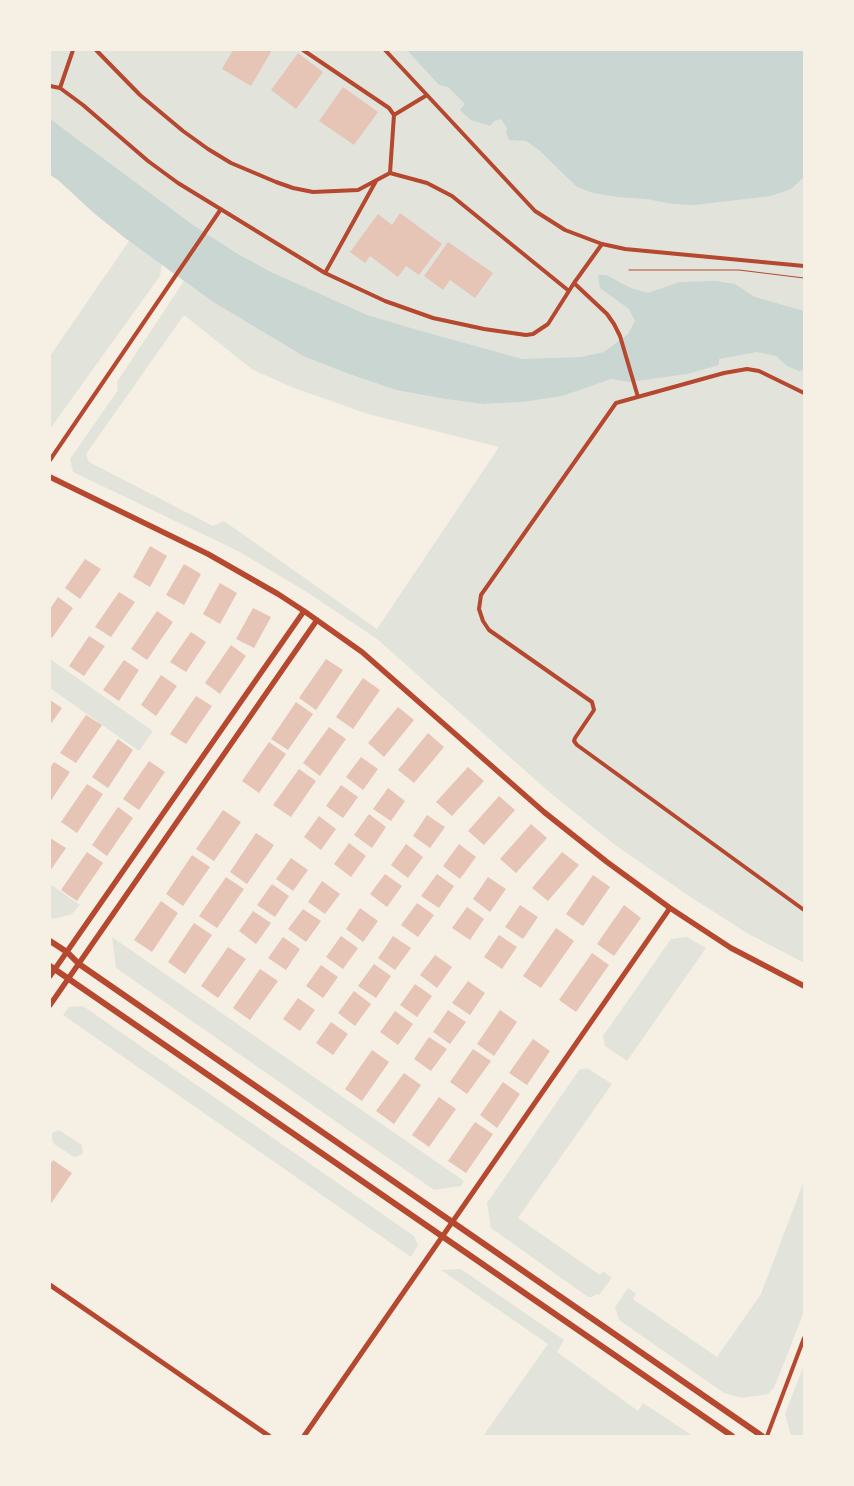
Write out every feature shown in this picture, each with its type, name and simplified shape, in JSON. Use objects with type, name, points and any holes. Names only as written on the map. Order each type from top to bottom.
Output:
[{"type":"main road","points":[[50,477],[208,554],[304,611],[370,659],[544,812],[606,862],[670,908],[731,948],[804,986]]},
{"type":"main road","points":[[50,976],[52,968],[66,952],[304,611]]},
{"type":"main road","points":[[50,1005],[317,620]]},
{"type":"main road","points":[[50,941],[79,964],[762,1436]]},
{"type":"main road","points":[[52,968],[732,1436]]},
{"type":"street","points":[[60,88],[73,50]]},
{"type":"street","points":[[96,50],[140,95],[183,131],[208,149],[255,174],[293,188],[313,192],[358,190],[390,173],[427,183],[452,196],[569,291]]},
{"type":"street","points":[[303,50],[389,108],[394,115],[390,173]]},
{"type":"street","points":[[385,50],[535,211],[565,230],[602,244],[633,250],[804,266]]},
{"type":"street","points":[[50,86],[60,88],[84,105],[148,161],[178,183],[325,273],[385,301],[433,318],[484,329],[526,335],[534,334],[548,324],[602,244]]},
{"type":"street","points":[[394,115],[427,95]]},
{"type":"street","points":[[325,273],[376,180]]},
{"type":"street","points":[[50,460],[221,209]]},
{"type":"street","points":[[574,283],[606,314],[620,336],[638,397]]},
{"type":"street","points":[[804,393],[759,371],[747,369],[724,373],[616,403],[481,595],[479,609],[483,621],[489,630],[592,702],[594,710],[574,738],[577,745],[804,910]]},
{"type":"street","points":[[304,1436],[670,908]]},
{"type":"street","points":[[50,1284],[268,1436]]},
{"type":"street","points":[[767,1436],[804,1338]]},
{"type":"path","points":[[629,270],[739,270],[804,278]]},
{"type":"shaded area","points":[[50,50],[804,50],[804,963],[747,933],[615,845],[548,791],[377,639],[305,591],[238,551],[73,472],[70,459],[118,390],[117,382],[184,281],[213,302],[305,357],[349,374],[396,390],[445,399],[484,404],[519,402],[50,162]],"holes":[[[184,315],[253,370],[294,388],[368,414],[499,447],[377,629],[224,521],[213,526],[89,462],[86,454]]]},
{"type":"shaded area","points":[[407,50],[804,50],[804,177],[791,189],[771,196],[694,205],[672,204],[647,199],[593,193],[577,187],[539,150],[526,141],[509,140],[506,132],[507,128],[501,119],[494,121],[490,126],[471,120],[460,110],[465,104],[448,87],[439,85]]},
{"type":"shaded area","points":[[50,119],[193,225],[236,253],[271,272],[367,315],[522,359],[581,357],[604,352],[628,334],[635,321],[629,309],[600,288],[598,275],[606,275],[631,288],[648,293],[680,282],[715,281],[735,284],[755,297],[804,311],[804,370],[799,371],[787,366],[776,356],[757,352],[719,359],[719,365],[687,374],[629,382],[611,379],[562,396],[522,402],[484,404],[396,390],[305,357],[213,302],[125,238],[50,175]]},
{"type":"shaded area","points":[[129,241],[162,263],[160,276],[50,429],[50,356]]},
{"type":"shaded area","points":[[50,659],[153,731],[139,751],[50,688]]},
{"type":"shaded area","points":[[50,884],[80,905],[72,914],[53,919],[50,917]]},
{"type":"shaded area","points":[[112,937],[464,1181],[461,1186],[434,1190],[116,968]]},
{"type":"shaded area","points":[[687,937],[706,948],[627,1061],[605,1046],[603,1036],[671,939]]},
{"type":"shaded area","points":[[83,1006],[414,1236],[418,1245],[411,1257],[63,1015],[69,1007]]},
{"type":"shaded area","points":[[587,1068],[612,1084],[518,1218],[600,1275],[603,1271],[612,1278],[599,1295],[597,1294],[592,1297],[588,1297],[491,1228],[487,1203],[579,1070]]},
{"type":"shaded area","points":[[59,1130],[82,1145],[83,1152],[81,1155],[74,1157],[54,1144],[52,1133]]},
{"type":"shaded area","points":[[804,1181],[804,1312],[774,1388],[768,1394],[742,1398],[724,1393],[619,1320],[615,1307],[628,1288],[636,1294],[633,1299],[717,1357],[761,1294]]},
{"type":"shaded area","points":[[461,1269],[564,1340],[557,1352],[638,1411],[643,1403],[693,1436],[483,1436],[548,1344],[441,1270]]},
{"type":"shaded area","points":[[804,1365],[804,1436],[791,1436],[785,1414]]},
{"type":"building","points":[[233,50],[272,50],[251,86],[222,69]]},
{"type":"building","points":[[298,53],[323,72],[296,109],[271,90]]},
{"type":"building","points":[[343,87],[378,112],[354,145],[319,121]]},
{"type":"building","points":[[400,213],[442,244],[419,275],[406,266],[398,277],[370,256],[365,263],[350,252],[378,214],[392,225]]},
{"type":"building","points":[[448,242],[493,273],[475,298],[450,280],[443,290],[424,276]]},
{"type":"building","points":[[150,546],[167,556],[150,587],[133,577]]},
{"type":"building","points":[[85,559],[101,569],[80,599],[65,588]]},
{"type":"building","points":[[184,564],[201,574],[184,605],[166,595]]},
{"type":"building","points":[[220,583],[237,593],[220,624],[203,614]]},
{"type":"building","points":[[119,592],[135,602],[111,637],[95,627]]},
{"type":"building","points":[[58,597],[73,608],[52,638],[50,636],[50,609]]},
{"type":"building","points":[[253,608],[271,617],[254,648],[236,639]]},
{"type":"building","points":[[157,611],[173,622],[147,660],[131,649]]},
{"type":"building","points":[[191,632],[206,642],[186,672],[170,662]]},
{"type":"building","points":[[89,636],[105,646],[84,676],[69,666]]},
{"type":"building","points":[[231,645],[246,656],[220,694],[205,683]]},
{"type":"building","points":[[326,659],[343,670],[316,710],[299,698]]},
{"type":"building","points":[[124,660],[139,670],[119,701],[103,690]]},
{"type":"building","points":[[161,675],[177,686],[156,716],[141,705]]},
{"type":"building","points":[[363,678],[380,690],[353,729],[336,717]]},
{"type":"building","points":[[196,696],[212,706],[186,744],[170,734]]},
{"type":"building","points":[[50,700],[62,708],[50,725]]},
{"type":"building","points":[[296,702],[313,714],[288,750],[271,739]]},
{"type":"building","points":[[398,707],[414,720],[384,757],[368,743]]},
{"type":"building","points":[[86,715],[102,725],[76,763],[60,753]]},
{"type":"building","points":[[329,727],[346,739],[320,776],[303,763]]},
{"type":"building","points":[[428,733],[444,747],[414,783],[398,770]]},
{"type":"building","points":[[118,739],[133,750],[108,788],[92,777]]},
{"type":"building","points":[[269,742],[286,754],[259,793],[242,781]]},
{"type":"building","points":[[361,757],[378,769],[363,790],[346,777]]},
{"type":"building","points":[[149,761],[165,772],[139,810],[123,799]]},
{"type":"building","points":[[54,762],[70,772],[50,802],[50,768]]},
{"type":"building","points":[[468,767],[484,781],[452,816],[436,802]]},
{"type":"building","points":[[299,769],[316,781],[291,817],[273,805]]},
{"type":"building","points":[[87,784],[103,794],[77,833],[61,822]]},
{"type":"building","points":[[341,785],[358,797],[343,818],[326,806]]},
{"type":"building","points":[[388,788],[405,801],[391,821],[373,809]]},
{"type":"building","points":[[499,796],[515,810],[484,845],[468,831]]},
{"type":"building","points":[[118,807],[133,818],[107,856],[92,845]]},
{"type":"building","points":[[223,810],[241,822],[214,861],[196,849]]},
{"type":"building","points":[[369,814],[386,827],[372,848],[354,835]]},
{"type":"building","points":[[427,815],[445,827],[430,848],[413,836]]},
{"type":"building","points":[[319,816],[336,829],[321,850],[304,837]]},
{"type":"building","points":[[531,824],[547,838],[516,873],[500,859]]},
{"type":"building","points":[[256,833],[274,845],[247,884],[230,872]]},
{"type":"building","points":[[50,838],[66,848],[50,871]]},
{"type":"building","points":[[349,843],[366,856],[351,877],[334,864]]},
{"type":"building","points":[[406,844],[423,857],[408,878],[391,865]]},
{"type":"building","points":[[459,844],[476,857],[460,879],[443,866]]},
{"type":"building","points":[[87,852],[103,863],[77,901],[61,890]]},
{"type":"building","points":[[562,852],[579,865],[548,901],[532,888]]},
{"type":"building","points":[[192,855],[210,867],[183,906],[166,894]]},
{"type":"building","points":[[291,858],[308,870],[293,891],[276,879]]},
{"type":"building","points":[[385,874],[402,886],[387,907],[370,894]]},
{"type":"building","points":[[437,874],[454,886],[439,908],[421,896]]},
{"type":"building","points":[[593,875],[610,887],[583,926],[566,914]]},
{"type":"building","points":[[226,877],[244,889],[217,928],[199,916]]},
{"type":"building","points":[[488,877],[506,889],[490,912],[473,899]]},
{"type":"building","points":[[322,881],[340,894],[325,914],[308,902]]},
{"type":"building","points":[[272,884],[289,896],[275,917],[257,905]]},
{"type":"building","points":[[161,901],[178,913],[152,952],[134,940]]},
{"type":"building","points":[[417,903],[434,915],[418,937],[401,925]]},
{"type":"building","points":[[520,905],[538,917],[523,939],[505,927]]},
{"type":"building","points":[[624,905],[641,918],[614,956],[597,944]]},
{"type":"building","points":[[467,907],[484,919],[470,940],[452,928]]},
{"type":"building","points":[[360,908],[378,921],[363,942],[346,929]]},
{"type":"building","points":[[303,909],[321,921],[306,942],[288,929]]},
{"type":"building","points":[[253,911],[271,923],[256,944],[239,931]]},
{"type":"building","points":[[194,923],[212,935],[185,974],[168,962]]},
{"type":"building","points":[[556,928],[574,941],[541,988],[523,976]]},
{"type":"building","points":[[499,935],[517,947],[502,969],[484,957]]},
{"type":"building","points":[[341,936],[358,948],[343,969],[326,957]]},
{"type":"building","points":[[393,936],[411,948],[395,970],[378,958]]},
{"type":"building","points":[[283,937],[300,949],[286,970],[268,958]]},
{"type":"building","points":[[228,947],[246,959],[218,998],[201,986]]},
{"type":"building","points":[[592,953],[609,965],[576,1012],[559,1000]]},
{"type":"building","points":[[435,955],[452,967],[437,988],[420,975]]},
{"type":"building","points":[[374,964],[391,976],[376,998],[358,986]]},
{"type":"building","points":[[321,965],[338,977],[323,998],[306,986]]},
{"type":"building","points":[[260,969],[278,981],[250,1020],[233,1008]]},
{"type":"building","points":[[468,981],[485,993],[470,1015],[452,1003]]},
{"type":"building","points":[[415,984],[432,996],[417,1017],[400,1005]]},
{"type":"building","points":[[354,991],[371,1004],[355,1026],[338,1013]]},
{"type":"building","points":[[298,998],[315,1010],[300,1031],[283,1019]]},
{"type":"building","points":[[448,1010],[466,1022],[450,1044],[433,1032]]},
{"type":"building","points":[[500,1010],[517,1022],[494,1056],[477,1044]]},
{"type":"building","points":[[395,1011],[413,1024],[398,1045],[380,1032]]},
{"type":"building","points":[[331,1022],[348,1034],[333,1055],[316,1043]]},
{"type":"building","points":[[429,1037],[447,1049],[431,1071],[414,1059]]},
{"type":"building","points":[[533,1039],[550,1051],[527,1085],[509,1073]]},
{"type":"building","points":[[473,1049],[491,1061],[467,1094],[450,1082]]},
{"type":"building","points":[[372,1050],[389,1062],[362,1101],[345,1089]]},
{"type":"building","points":[[404,1073],[421,1085],[394,1124],[376,1111]]},
{"type":"building","points":[[503,1082],[520,1094],[497,1128],[480,1115]]},
{"type":"building","points":[[439,1097],[456,1109],[429,1147],[412,1135]]},
{"type":"building","points":[[475,1122],[493,1134],[466,1173],[448,1161]]},
{"type":"building","points":[[53,1160],[72,1173],[50,1205],[50,1164]]}]
